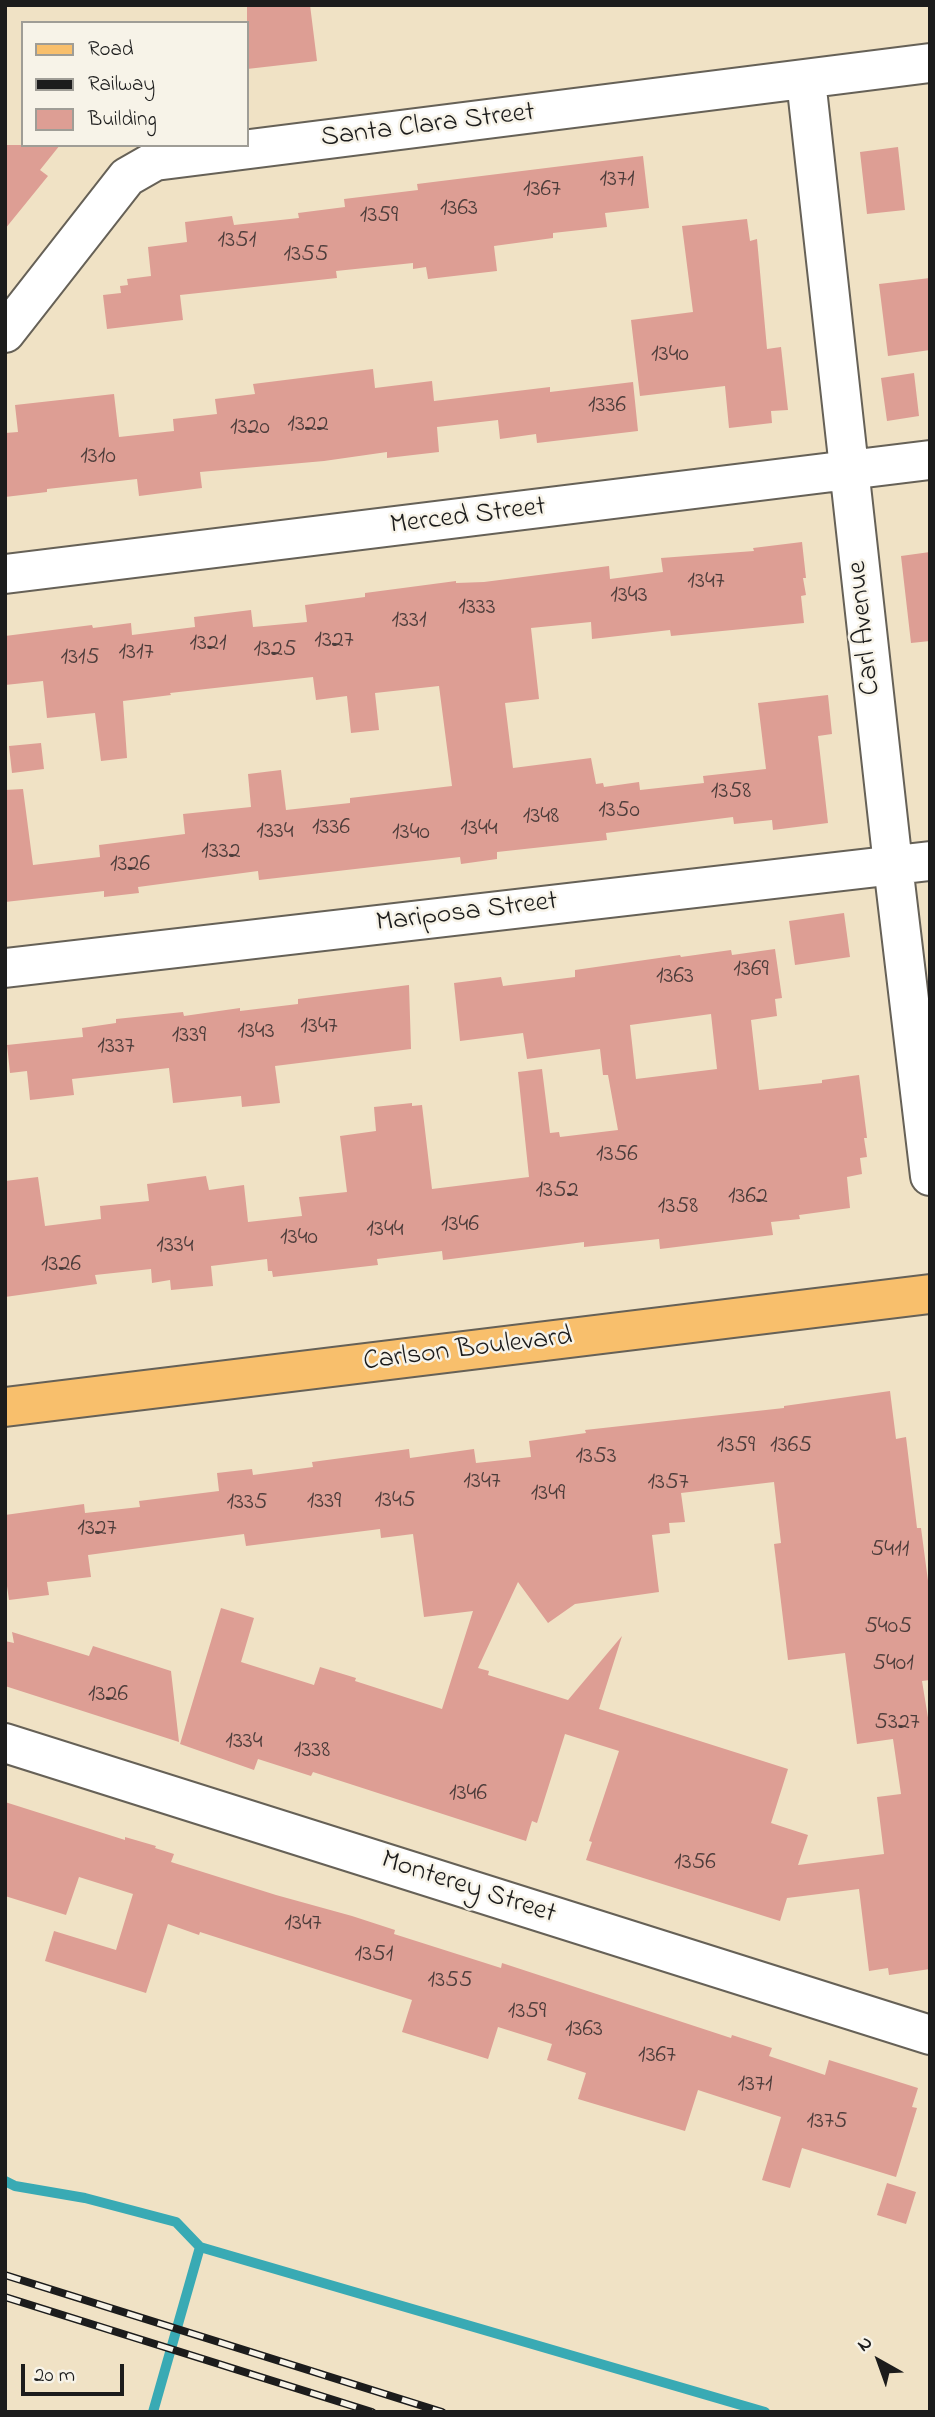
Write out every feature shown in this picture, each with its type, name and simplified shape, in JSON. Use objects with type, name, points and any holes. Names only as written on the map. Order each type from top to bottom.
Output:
[{"type":"main road","name":"Carlson Boulevard","points":[[5,1407],[930,1294]]},
{"type":"street","name":"Santa Clara Street","points":[[5,333],[127,177],[155,161],[930,63]]},
{"type":"street","name":"Carl Avenue","points":[[806,80],[930,1176]]},
{"type":"street","name":"Merced Street","points":[[5,574],[930,460]]},
{"type":"street","name":"Mariposa Street","points":[[5,968],[930,861]]},
{"type":"street","name":"Monterey Street","points":[[5,1743],[930,2035]]},
{"type":"building","points":[[247,5],[310,5],[317,61],[248,69]]},
{"type":"building","points":[[5,145],[58,147],[40,170],[48,176],[5,229]]},
{"type":"building","points":[[898,147],[905,210],[867,214],[860,152]]},
{"type":"building","points":[[643,156],[649,208],[605,213],[607,227],[553,233],[553,238],[494,246],[497,271],[428,279],[426,267],[413,269],[413,263],[336,271],[337,278],[180,295],[183,320],[107,329],[103,295],[121,293],[120,286],[128,285],[127,279],[151,276],[148,247],[187,242],[185,222],[232,216],[234,225],[299,218],[298,213],[345,207],[344,199],[418,190],[417,184]]},
{"type":"building","points":[[747,219],[750,241],[757,239],[767,349],[781,347],[788,410],[771,411],[772,423],[729,428],[725,386],[640,396],[631,320],[693,312],[682,226]]},
{"type":"building","points":[[930,278],[930,350],[888,356],[879,284]]},
{"type":"building","points":[[373,369],[375,388],[432,381],[434,401],[550,387],[550,392],[633,382],[638,431],[537,443],[536,434],[500,439],[498,420],[437,427],[439,452],[387,458],[387,452],[324,461],[200,472],[202,488],[139,496],[137,479],[47,489],[47,492],[5,497],[5,433],[18,432],[15,405],[114,394],[119,437],[174,431],[173,419],[217,414],[215,399],[255,394],[253,384]]},
{"type":"building","points":[[914,373],[919,416],[887,421],[881,378]]},
{"type":"building","points":[[802,542],[806,578],[803,578],[806,595],[801,596],[804,623],[671,636],[670,630],[592,639],[591,622],[531,628],[539,699],[505,703],[513,768],[591,758],[596,784],[603,783],[604,787],[639,782],[640,790],[704,783],[703,776],[766,769],[758,703],[828,695],[832,734],[818,736],[828,823],[773,830],[772,820],[734,824],[733,817],[606,833],[607,840],[497,852],[497,859],[461,864],[460,857],[259,880],[258,871],[138,887],[139,893],[104,897],[104,891],[5,902],[5,790],[23,789],[33,865],[100,857],[99,845],[185,834],[183,814],[251,807],[248,774],[281,770],[286,810],[350,803],[350,798],[452,786],[439,686],[375,693],[379,730],[351,733],[347,696],[316,700],[313,677],[123,701],[127,758],[101,761],[95,713],[47,718],[43,681],[5,685],[5,636],[131,623],[132,635],[195,627],[194,617],[251,610],[253,627],[307,622],[305,605],[365,597],[365,593],[456,581],[484,582],[609,566],[610,579],[663,572],[661,558],[754,551],[753,548]]},
{"type":"building","points":[[930,552],[930,641],[911,643],[901,556]]},
{"type":"building","points":[[41,743],[44,769],[12,773],[9,746]]},
{"type":"building","points":[[844,913],[850,957],[795,965],[789,921]]},
{"type":"building","points":[[775,949],[782,998],[775,999],[777,1016],[751,1020],[759,1090],[822,1083],[822,1080],[859,1075],[867,1157],[860,1158],[862,1174],[847,1177],[850,1208],[799,1215],[800,1219],[771,1222],[773,1235],[660,1249],[659,1239],[584,1247],[584,1242],[443,1260],[442,1251],[377,1259],[378,1265],[273,1277],[272,1271],[268,1271],[267,1259],[211,1266],[213,1286],[171,1290],[170,1280],[152,1283],[151,1269],[95,1275],[97,1284],[5,1297],[5,1181],[38,1177],[45,1226],[101,1219],[100,1206],[149,1201],[147,1184],[206,1176],[209,1190],[244,1185],[248,1222],[302,1216],[299,1197],[347,1192],[340,1136],[376,1131],[374,1107],[412,1103],[412,1106],[422,1105],[432,1189],[529,1177],[518,1072],[542,1069],[550,1133],[559,1132],[560,1137],[618,1130],[608,1075],[603,1075],[600,1049],[527,1059],[523,1033],[460,1041],[454,983],[501,977],[503,986],[575,977],[575,970],[680,955],[731,950],[732,955]],"holes":[[[711,1014],[717,1069],[636,1079],[630,1025]]]},
{"type":"building","points":[[409,985],[411,1049],[275,1066],[280,1103],[242,1107],[241,1096],[173,1103],[169,1068],[72,1079],[74,1095],[30,1100],[27,1071],[10,1073],[7,1045],[83,1037],[82,1028],[116,1023],[116,1019],[183,1012],[184,1016],[240,1008],[240,1011],[298,1004],[298,999]]},
{"type":"building","points":[[890,1391],[896,1439],[906,1437],[917,1528],[921,1528],[930,1596],[930,1680],[922,1681],[930,1730],[930,1969],[889,1975],[888,1968],[869,1971],[859,1889],[787,1898],[780,1921],[586,1860],[592,1842],[589,1841],[619,1751],[565,1734],[537,1823],[532,1821],[526,1841],[313,1772],[311,1776],[258,1759],[254,1770],[180,1744],[221,1608],[254,1618],[241,1662],[314,1685],[320,1667],[442,1709],[473,1611],[424,1617],[413,1534],[381,1538],[380,1529],[246,1546],[244,1534],[88,1555],[91,1577],[47,1582],[49,1595],[9,1600],[5,1572],[5,1515],[84,1504],[85,1513],[140,1507],[139,1501],[219,1491],[217,1473],[252,1469],[253,1475],[313,1467],[312,1462],[409,1449],[410,1458],[474,1449],[476,1463],[531,1457],[529,1441],[586,1433],[585,1430]],"holes":[[[774,1482],[781,1543],[774,1544],[788,1660],[845,1653],[857,1744],[893,1739],[901,1794],[877,1797],[884,1854],[798,1865],[808,1835],[771,1823],[788,1769],[599,1709],[622,1636],[568,1700],[488,1675],[489,1671],[478,1668],[518,1582],[548,1623],[575,1604],[659,1592],[652,1535],[670,1533],[669,1523],[685,1522],[681,1493]]]},
{"type":"building","points":[[12,1632],[89,1656],[93,1646],[171,1671],[179,1742],[5,1686],[5,1641],[14,1643]]},
{"type":"building","points":[[5,1802],[125,1840],[125,1837],[156,1846],[155,1848],[174,1854],[171,1862],[352,1916],[395,1930],[394,1934],[501,1968],[502,1963],[731,2038],[732,2035],[772,2048],[769,2056],[825,2075],[829,2060],[918,2088],[912,2107],[917,2108],[896,2177],[802,2148],[790,2188],[762,2180],[781,2117],[698,2090],[685,2131],[578,2099],[586,2073],[547,2060],[552,2044],[498,2027],[488,2059],[402,2032],[412,2000],[200,1932],[199,1935],[168,1924],[146,1993],[45,1961],[54,1931],[116,1950],[133,1894],[79,1877],[66,1915],[5,1896]]},
{"type":"building","points":[[887,2183],[916,2192],[906,2224],[877,2215]]},
{"type":"waterway","points":[[5,2181],[15,2186],[85,2198],[176,2222],[200,2247],[153,2412]]},
{"type":"waterway","points":[[200,2247],[765,2412]]},
{"type":"railway","points":[[5,2275],[442,2412]]},
{"type":"railway","points":[[5,2297],[372,2412]]}]
